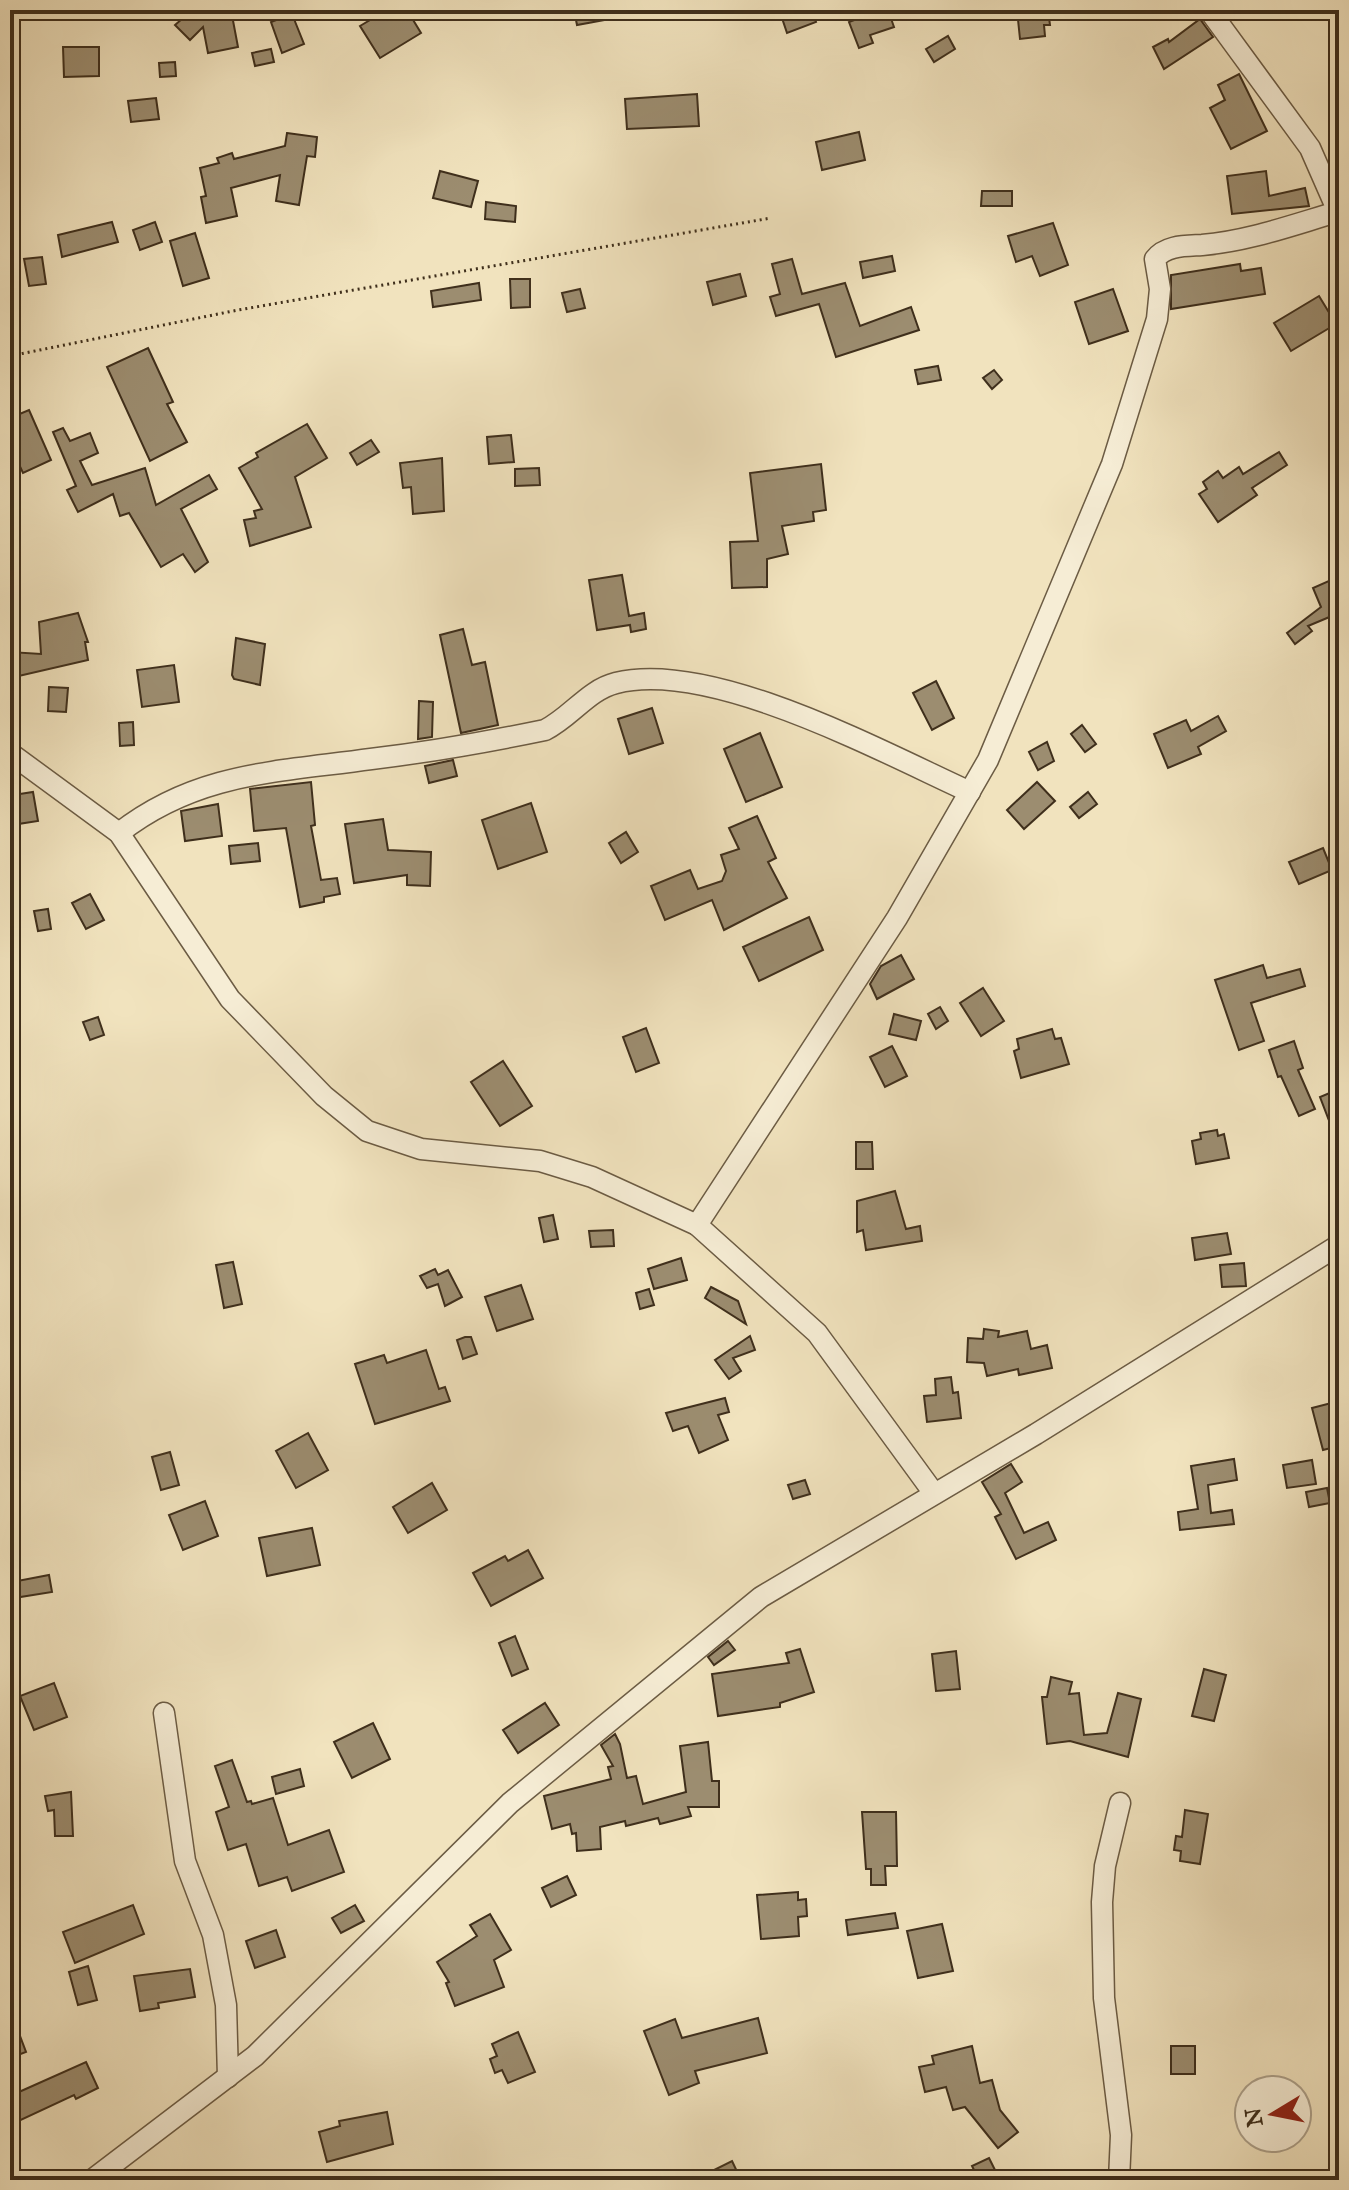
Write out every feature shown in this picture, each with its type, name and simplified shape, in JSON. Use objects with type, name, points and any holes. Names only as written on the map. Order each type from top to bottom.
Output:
[{"type":"street","points":[[697,1225],[897,918],[988,760],[1112,464],[1157,319],[1160,289],[1155,259],[1161,252],[1177,247],[1237,242],[1338,213],[1310,148],[1209,10]]},
{"type":"street","points":[[119,833],[141,815],[205,785],[246,774],[369,760],[545,730],[563,721],[593,693],[640,678],[675,680],[731,693],[837,731],[970,792]]},
{"type":"street","points":[[10,753],[119,833],[230,999],[324,1096],[367,1131],[421,1149],[540,1161],[592,1177],[697,1225],[817,1333],[933,1492]]},
{"type":"street","points":[[92,2180],[228,2077],[317,1997],[487,1824],[642,1692],[761,1597],[933,1492],[1036,1434],[1339,1245]]},
{"type":"street","points":[[164,1713],[185,1861],[213,1935],[226,2005],[228,2077]]},
{"type":"street","points":[[1119,2180],[1121,2135],[1104,1998],[1102,1902],[1105,1866],[1120,1803]]},
{"type":"path","points":[[10,356],[238,310],[771,218]]},
{"type":"building","points":[[179,10],[231,10],[238,47],[208,53],[203,27],[190,40],[175,25],[182,19]]},
{"type":"building","points":[[387,10],[407,10],[421,33],[380,58],[360,26]]},
{"type":"building","points":[[574,10],[620,10],[621,17],[577,25]]},
{"type":"building","points":[[795,10],[812,10],[816,22],[787,33],[781,15]]},
{"type":"building","points":[[862,10],[888,10],[894,27],[870,35],[873,43],[859,48],[849,22],[865,16]]},
{"type":"building","points":[[1017,10],[1048,10],[1050,25],[1044,25],[1045,36],[1020,39]]},
{"type":"building","points":[[292,14],[304,44],[282,53],[271,22]]},
{"type":"building","points":[[1200,19],[1213,37],[1164,69],[1153,47],[1168,39],[1169,42]]},
{"type":"building","points":[[948,36],[955,49],[934,62],[926,49]]},
{"type":"building","points":[[63,47],[99,47],[99,76],[64,77]]},
{"type":"building","points":[[271,49],[274,62],[255,66],[252,53]]},
{"type":"building","points":[[175,62],[176,76],[160,77],[159,63]]},
{"type":"building","points":[[1239,74],[1267,131],[1231,149],[1210,108],[1225,100],[1218,85]]},
{"type":"building","points":[[697,94],[699,126],[627,129],[625,99]]},
{"type":"building","points":[[156,98],[159,119],[131,122],[128,101]]},
{"type":"building","points":[[859,132],[865,160],[822,170],[816,142]]},
{"type":"building","points":[[287,133],[317,137],[315,157],[307,156],[299,205],[276,201],[280,175],[231,188],[237,216],[206,223],[201,197],[206,196],[200,168],[219,163],[217,158],[232,153],[234,159],[285,146]]},
{"type":"building","points":[[440,171],[478,181],[471,207],[433,198]]},
{"type":"building","points":[[1266,171],[1269,196],[1305,188],[1309,206],[1232,214],[1227,176]]},
{"type":"building","points":[[982,191],[1012,191],[1012,206],[981,206]]},
{"type":"building","points":[[486,202],[516,206],[515,222],[485,219]]},
{"type":"building","points":[[112,222],[118,242],[62,257],[58,235]]},
{"type":"building","points":[[155,222],[162,242],[140,250],[133,230]]},
{"type":"building","points":[[1053,223],[1068,265],[1040,276],[1032,256],[1016,262],[1008,236]]},
{"type":"building","points":[[195,233],[209,278],[183,286],[170,241]]},
{"type":"building","points":[[892,256],[895,271],[863,278],[860,262]]},
{"type":"building","points":[[42,257],[46,284],[29,286],[24,259]]},
{"type":"building","points":[[792,259],[802,294],[845,283],[860,326],[911,307],[919,330],[836,357],[819,304],[776,316],[770,297],[780,294],[772,264]]},
{"type":"building","points":[[1240,264],[1241,271],[1261,268],[1265,294],[1171,309],[1171,275]]},
{"type":"building","points":[[740,274],[746,296],[713,305],[707,282]]},
{"type":"building","points":[[510,279],[530,279],[530,307],[511,308]]},
{"type":"building","points":[[479,283],[481,300],[433,307],[431,291]]},
{"type":"building","points":[[580,289],[585,308],[567,312],[562,293]]},
{"type":"building","points":[[1113,289],[1128,331],[1089,344],[1075,302]]},
{"type":"building","points":[[1319,296],[1336,324],[1291,351],[1274,323]]},
{"type":"building","points":[[148,348],[173,402],[167,404],[187,442],[150,461],[107,367]]},
{"type":"building","points":[[938,366],[941,380],[918,384],[915,370]]},
{"type":"building","points":[[994,370],[1002,380],[992,389],[983,378]]},
{"type":"building","points":[[29,410],[51,460],[23,473],[10,445],[10,418]]},
{"type":"building","points":[[307,424],[327,458],[295,477],[311,527],[250,546],[244,520],[256,518],[254,511],[262,509],[239,468],[258,457],[256,453]]},
{"type":"building","points":[[63,428],[70,441],[90,433],[98,453],[80,461],[92,485],[145,468],[156,505],[209,475],[217,489],[181,509],[208,562],[195,572],[183,554],[161,567],[129,513],[120,516],[113,494],[78,512],[67,490],[76,486],[53,432]]},
{"type":"building","points":[[511,435],[514,462],[489,464],[487,437]]},
{"type":"building","points":[[371,440],[379,452],[357,465],[350,453]]},
{"type":"building","points":[[1279,452],[1287,465],[1252,488],[1257,495],[1218,522],[1199,494],[1207,489],[1203,482],[1218,471],[1223,478],[1239,467],[1243,474]]},
{"type":"building","points":[[442,458],[444,511],[413,514],[411,487],[403,488],[400,463]]},
{"type":"building","points":[[821,464],[826,510],[813,512],[814,521],[782,526],[788,554],[767,559],[767,587],[732,588],[730,542],[758,541],[750,473]]},
{"type":"building","points":[[539,468],[540,485],[515,486],[515,469]]},
{"type":"building","points":[[622,575],[629,616],[644,613],[646,629],[631,632],[630,625],[597,630],[589,580]]},
{"type":"building","points":[[1331,580],[1339,600],[1339,613],[1308,626],[1312,631],[1295,644],[1287,633],[1321,607],[1313,588]]},
{"type":"building","points":[[78,613],[88,642],[85,642],[88,660],[10,678],[10,652],[41,654],[39,622]]},
{"type":"building","points":[[463,629],[472,665],[485,662],[498,725],[461,733],[440,635]]},
{"type":"building","points":[[236,638],[265,644],[260,685],[234,679]]},
{"type":"building","points":[[174,665],[179,702],[142,707],[137,670]]},
{"type":"building","points":[[936,681],[954,718],[932,730],[913,693]]},
{"type":"building","points":[[49,687],[68,688],[66,712],[48,711]]},
{"type":"building","points":[[419,701],[433,702],[432,737],[418,739]]},
{"type":"building","points":[[652,708],[663,743],[629,754],[618,719]]},
{"type":"building","points":[[1218,716],[1226,731],[1198,747],[1201,754],[1168,768],[1154,734],[1186,720],[1191,731]]},
{"type":"building","points":[[133,722],[134,745],[120,746],[119,723]]},
{"type":"building","points":[[1082,725],[1096,744],[1085,752],[1071,734]]},
{"type":"building","points":[[760,733],[782,787],[746,802],[724,749]]},
{"type":"building","points":[[1047,742],[1054,761],[1038,770],[1029,752]]},
{"type":"building","points":[[453,760],[457,776],[429,783],[425,766]]},
{"type":"building","points":[[311,782],[315,825],[311,826],[321,880],[337,878],[340,894],[324,897],[324,902],[300,907],[286,828],[254,831],[250,789]]},
{"type":"building","points":[[1037,782],[1055,801],[1024,829],[1007,810]]},
{"type":"building","points":[[33,792],[38,821],[18,824],[13,795]]},
{"type":"building","points":[[1088,792],[1097,804],[1079,818],[1070,807]]},
{"type":"building","points":[[531,803],[547,852],[498,869],[482,820]]},
{"type":"building","points":[[218,804],[222,836],[185,841],[181,811]]},
{"type":"building","points":[[757,816],[776,858],[768,862],[787,898],[724,930],[712,900],[665,920],[651,886],[690,870],[698,889],[722,881],[726,871],[721,855],[739,849],[729,828]]},
{"type":"building","points":[[383,819],[388,850],[431,852],[430,886],[407,885],[407,875],[354,883],[345,824]]},
{"type":"building","points":[[626,832],[638,852],[621,863],[609,843]]},
{"type":"building","points":[[258,843],[260,861],[231,864],[229,846]]},
{"type":"building","points":[[1323,848],[1332,870],[1299,884],[1289,862]]},
{"type":"building","points":[[90,894],[104,920],[86,929],[72,903]]},
{"type":"building","points":[[48,909],[51,929],[38,931],[34,911]]},
{"type":"building","points":[[809,917],[823,950],[759,981],[743,947]]},
{"type":"building","points":[[901,955],[914,979],[877,999],[870,984],[881,966]]},
{"type":"building","points":[[1263,965],[1267,978],[1300,969],[1305,986],[1251,1003],[1264,1041],[1239,1050],[1215,980]]},
{"type":"building","points":[[983,988],[1004,1021],[981,1036],[960,1003]]},
{"type":"building","points":[[940,1007],[948,1021],[936,1029],[928,1014]]},
{"type":"building","points":[[894,1014],[921,1021],[916,1040],[889,1034]]},
{"type":"building","points":[[98,1017],[104,1035],[90,1040],[83,1022]]},
{"type":"building","points":[[646,1028],[659,1063],[636,1072],[623,1037]]},
{"type":"building","points":[[1052,1029],[1055,1039],[1061,1038],[1069,1064],[1021,1078],[1014,1051],[1019,1049],[1017,1039]]},
{"type":"building","points":[[1294,1041],[1303,1068],[1298,1070],[1315,1109],[1299,1116],[1281,1076],[1278,1077],[1269,1050]]},
{"type":"building","points":[[892,1046],[907,1076],[885,1087],[870,1057]]},
{"type":"building","points":[[503,1061],[532,1106],[500,1126],[471,1082]]},
{"type":"building","points":[[1339,1089],[1339,1144],[1338,1144],[1320,1097]]},
{"type":"building","points":[[1217,1130],[1218,1136],[1224,1134],[1229,1158],[1196,1164],[1192,1141],[1201,1139],[1200,1133]]},
{"type":"building","points":[[856,1142],[872,1142],[873,1169],[856,1169]]},
{"type":"building","points":[[895,1191],[906,1229],[920,1226],[922,1241],[866,1250],[863,1230],[857,1232],[857,1201]]},
{"type":"building","points":[[553,1215],[558,1239],[544,1242],[539,1218]]},
{"type":"building","points":[[613,1230],[614,1246],[591,1247],[589,1231]]},
{"type":"building","points":[[1227,1233],[1231,1254],[1195,1260],[1192,1238]]},
{"type":"building","points":[[681,1258],[687,1280],[654,1289],[648,1269]]},
{"type":"building","points":[[233,1262],[242,1304],[224,1308],[216,1265]]},
{"type":"building","points":[[1244,1263],[1246,1286],[1222,1287],[1220,1265]]},
{"type":"building","points":[[435,1269],[438,1275],[448,1270],[462,1297],[445,1306],[438,1284],[427,1288],[420,1276]]},
{"type":"building","points":[[521,1285],[533,1319],[497,1331],[485,1297]]},
{"type":"building","points":[[711,1287],[738,1301],[746,1324],[705,1298]]},
{"type":"building","points":[[649,1289],[654,1305],[640,1309],[636,1293]]},
{"type":"building","points":[[984,1329],[999,1331],[998,1337],[1027,1331],[1031,1349],[1047,1345],[1052,1368],[1019,1375],[1018,1369],[987,1376],[984,1363],[967,1362],[968,1338],[983,1339]]},
{"type":"building","points":[[750,1336],[755,1350],[733,1358],[741,1371],[729,1379],[715,1360]]},
{"type":"building","points":[[471,1337],[477,1354],[463,1359],[457,1340]]},
{"type":"building","points":[[426,1350],[439,1389],[445,1387],[450,1401],[375,1424],[355,1364],[384,1355],[387,1363]]},
{"type":"building","points":[[951,1377],[953,1393],[958,1392],[961,1418],[927,1422],[924,1396],[936,1395],[935,1379]]},
{"type":"building","points":[[725,1398],[729,1412],[718,1415],[728,1440],[699,1453],[688,1426],[673,1431],[666,1413]]},
{"type":"building","points":[[1339,1401],[1339,1446],[1323,1450],[1312,1408]]},
{"type":"building","points":[[308,1433],[328,1470],[296,1488],[276,1451]]},
{"type":"building","points":[[170,1452],[179,1485],[161,1490],[152,1457]]},
{"type":"building","points":[[1234,1459],[1237,1480],[1208,1485],[1211,1513],[1232,1510],[1234,1524],[1180,1530],[1178,1512],[1198,1509],[1191,1466]]},
{"type":"building","points":[[1312,1460],[1316,1484],[1287,1488],[1283,1465]]},
{"type":"building","points":[[1011,1464],[1022,1482],[1005,1493],[1024,1533],[1048,1522],[1056,1540],[1016,1559],[995,1517],[1001,1514],[982,1482]]},
{"type":"building","points":[[805,1480],[810,1494],[793,1499],[788,1485]]},
{"type":"building","points":[[432,1483],[447,1510],[408,1533],[393,1507]]},
{"type":"building","points":[[1327,1488],[1330,1503],[1309,1507],[1306,1492]]},
{"type":"building","points":[[205,1501],[218,1536],[183,1550],[169,1515]]},
{"type":"building","points":[[312,1528],[320,1565],[267,1576],[259,1538]]},
{"type":"building","points":[[528,1550],[543,1578],[491,1606],[473,1573],[505,1556],[508,1561]]},
{"type":"building","points":[[49,1575],[52,1592],[14,1598],[12,1582]]},
{"type":"building","points":[[515,1636],[528,1669],[512,1676],[499,1643]]},
{"type":"building","points":[[728,1641],[735,1650],[714,1665],[708,1657]]},
{"type":"building","points":[[800,1649],[814,1692],[780,1703],[780,1707],[718,1716],[712,1674],[789,1663],[786,1653]]},
{"type":"building","points":[[956,1651],[960,1689],[936,1691],[932,1654]]},
{"type":"building","points":[[1204,1669],[1226,1675],[1214,1721],[1192,1716]]},
{"type":"building","points":[[1051,1677],[1072,1682],[1069,1694],[1079,1693],[1084,1735],[1107,1733],[1118,1693],[1141,1699],[1128,1757],[1070,1741],[1047,1744],[1042,1697],[1047,1697]]},
{"type":"building","points":[[54,1683],[67,1717],[34,1730],[20,1696]]},
{"type":"building","points":[[545,1703],[559,1725],[518,1753],[503,1730]]},
{"type":"building","points":[[373,1723],[390,1759],[352,1778],[334,1742]]},
{"type":"building","points":[[615,1734],[627,1778],[636,1776],[643,1804],[686,1792],[680,1746],[708,1742],[712,1781],[719,1781],[719,1807],[688,1807],[691,1816],[660,1824],[658,1818],[626,1826],[625,1821],[600,1827],[601,1849],[577,1851],[576,1833],[572,1834],[570,1824],[552,1829],[544,1796],[611,1779],[608,1767],[613,1766],[601,1745]]},
{"type":"building","points":[[232,1760],[247,1802],[251,1801],[252,1804],[273,1798],[288,1845],[329,1830],[344,1872],[292,1891],[287,1877],[259,1886],[246,1844],[228,1850],[216,1812],[229,1807],[215,1766]]},
{"type":"building","points":[[300,1769],[304,1786],[276,1794],[272,1777]]},
{"type":"building","points":[[71,1792],[73,1836],[55,1836],[54,1810],[48,1811],[45,1796]]},
{"type":"building","points":[[1185,1810],[1208,1814],[1200,1864],[1180,1861],[1181,1851],[1174,1850],[1176,1836],[1182,1837]]},
{"type":"building","points":[[862,1812],[896,1812],[897,1866],[885,1866],[886,1885],[871,1885],[871,1869],[866,1869]]},
{"type":"building","points":[[567,1876],[576,1895],[551,1907],[542,1888]]},
{"type":"building","points":[[798,1892],[798,1900],[806,1899],[807,1916],[798,1917],[799,1936],[761,1939],[757,1895]]},
{"type":"building","points":[[133,1905],[144,1934],[75,1963],[63,1932]]},
{"type":"building","points":[[355,1905],[364,1921],[341,1933],[332,1918]]},
{"type":"building","points":[[895,1913],[898,1928],[848,1935],[846,1920]]},
{"type":"building","points":[[490,1914],[511,1950],[494,1960],[504,1987],[455,2006],[446,1983],[449,1982],[437,1962],[477,1936],[470,1925]]},
{"type":"building","points":[[942,1924],[953,1971],[918,1978],[907,1931]]},
{"type":"building","points":[[276,1930],[285,1957],[255,1968],[246,1941]]},
{"type":"building","points":[[88,1966],[97,2000],[78,2005],[69,1972]]},
{"type":"building","points":[[190,1969],[195,1997],[158,2003],[159,2008],[140,2011],[134,1976]]},
{"type":"building","points":[[10,2013],[26,2052],[10,2058]]},
{"type":"building","points":[[758,2018],[767,2053],[695,2071],[699,2083],[669,2095],[644,2031],[675,2019],[682,2038]]},
{"type":"building","points":[[518,2032],[535,2072],[508,2083],[502,2070],[495,2073],[490,2059],[497,2056],[492,2044]]},
{"type":"building","points":[[972,2046],[980,2083],[992,2080],[1000,2110],[1018,2132],[998,2148],[965,2107],[953,2110],[946,2087],[925,2092],[919,2067],[934,2064],[932,2056]]},
{"type":"building","points":[[1171,2046],[1195,2046],[1195,2074],[1171,2074]]},
{"type":"building","points":[[86,2062],[98,2088],[76,2099],[74,2095],[10,2125],[10,2096]]},
{"type":"building","points":[[387,2112],[393,2144],[327,2162],[319,2132],[340,2126],[339,2121]]},
{"type":"building","points":[[989,2158],[998,2176],[979,2180],[972,2166]]},
{"type":"building","points":[[732,2161],[741,2180],[694,2180]]}]
